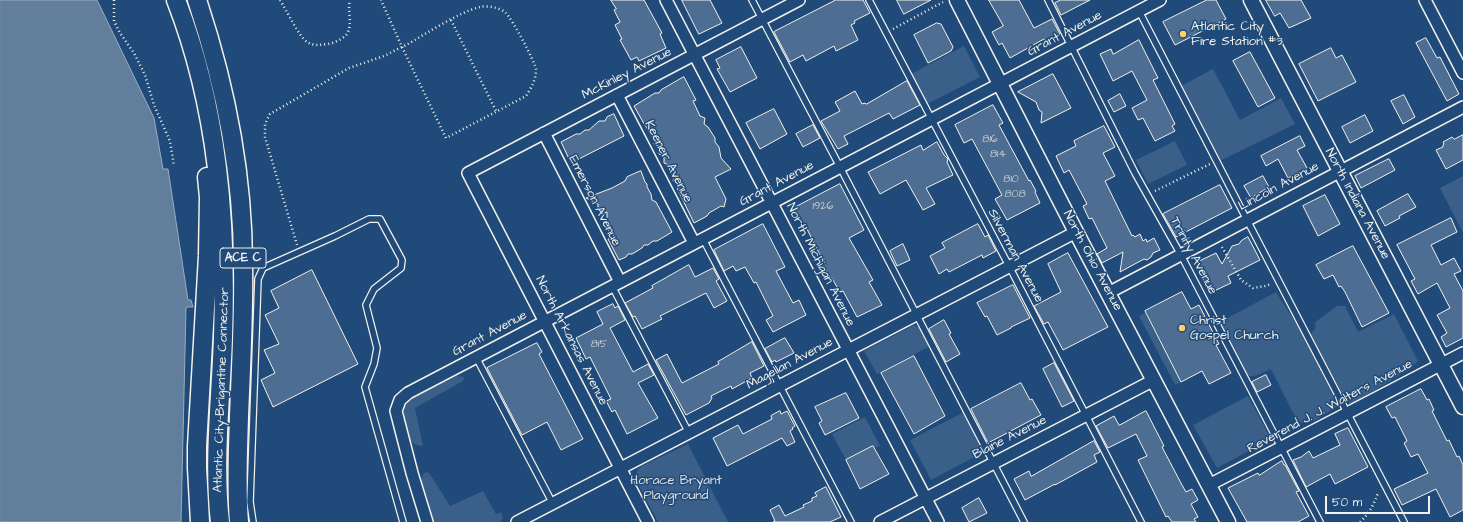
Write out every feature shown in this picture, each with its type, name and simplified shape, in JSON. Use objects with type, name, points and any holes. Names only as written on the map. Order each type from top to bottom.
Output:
[{"type":"highway","name":"Atlantic City–Brigantine Connector","points":[[176,0],[196,59],[208,109],[216,155],[224,232],[225,284],[218,464],[220,522]]},
{"type":"highway","name":"Atlantic City–Brigantine Connector","points":[[197,0],[209,35],[222,84],[240,186],[243,271],[237,470],[239,522]]},
{"type":"highway","points":[[196,59],[198,112],[206,160],[209,197],[208,256],[198,422],[198,490],[200,522]]},
{"type":"street","name":"North Michigan Avenue","points":[[666,0],[938,522]]},
{"type":"street","name":"McKinley Avenue","points":[[468,172],[799,0]]},
{"type":"street","name":"North Ohio Avenue","points":[[957,0],[1076,232],[1228,522]]},
{"type":"street","name":"North Indiana Avenue","points":[[1251,0],[1463,407]]},
{"type":"street","points":[[1425,0],[1463,73]]},
{"type":"street","name":"Grant Avenue","points":[[427,522],[412,473],[396,411],[400,400],[408,393],[1000,84],[1139,11],[1155,1]]},
{"type":"street","name":"Keener Avenue","points":[[617,95],[699,241]]},
{"type":"street","name":"Lincoln Avenue","points":[[1108,293],[1463,107]]},
{"type":"street","name":"Emerson Avenue","points":[[544,133],[616,284]]},
{"type":"street","name":"North Arkansas Avenue","points":[[468,172],[648,522]]},
{"type":"street","name":"Magellan Avenue","points":[[517,522],[1076,232]]},
{"type":"street","name":"Reverend J. J. Walters Avenue","points":[[1209,485],[1463,353]]},
{"type":"street","name":"Blaine Avenue","points":[[880,522],[1154,380]]},
{"type":"lane","points":[[752,0],[917,314],[1024,522]]},
{"type":"lane","name":"Silverman Avenue","points":[[869,0],[1009,266],[1140,522]]},
{"type":"lane","name":"Trinity Avenue","points":[[1048,0],[1135,174],[1181,255],[1320,522]]},
{"type":"lane","points":[[1139,11],[1404,522]]},
{"type":"lane","points":[[253,522],[250,502],[258,279],[263,268],[369,219],[380,219],[402,260],[401,268],[374,289],[366,305],[377,348],[374,364],[365,387],[403,522]]},
{"type":"lane","points":[[699,241],[780,386],[851,522]]},
{"type":"lane","points":[[616,284],[689,433]]},
{"type":"lane","points":[[476,357],[552,504]]},
{"type":"path","points":[[114,0],[114,21],[120,33],[134,53],[145,75],[154,105],[170,141],[174,166]]},
{"type":"path","points":[[280,0],[299,33],[306,41],[318,46],[334,43],[346,34],[350,22],[348,4],[350,0]]},
{"type":"path","points":[[299,252],[266,137],[266,124],[270,114],[349,68],[402,47],[451,20],[481,7],[492,7],[506,13],[531,54],[537,70],[533,85],[526,96],[446,138],[402,47],[381,0]]},
{"type":"path","points":[[886,33],[946,0]]},
{"type":"path","points":[[451,20],[496,111]]},
{"type":"path","points":[[1147,195],[1216,161]]},
{"type":"path","points":[[1216,236],[1241,280],[1253,288],[1265,286],[1278,280]]},
{"type":"path","points":[[1360,522],[1375,502],[1383,480]]},
{"type":"green space","points":[[964,46],[980,77],[927,104],[911,74]]},
{"type":"green space","points":[[1213,69],[1240,120],[1281,98],[1295,124],[1220,161],[1181,86]]},
{"type":"green space","points":[[1175,141],[1187,165],[1148,184],[1136,160]]},
{"type":"green space","points":[[1463,176],[1463,233],[1440,188]]},
{"type":"green space","points":[[1276,292],[1298,326],[1338,406],[1314,421],[1301,423],[1293,413],[1271,369],[1255,376],[1247,376],[1220,322]]},
{"type":"green space","points":[[1337,306],[1345,306],[1358,332],[1394,314],[1418,361],[1410,369],[1351,404],[1346,400],[1310,335],[1316,327],[1314,323]]},
{"type":"green space","points":[[1145,313],[1181,382],[1175,385],[1139,316]]},
{"type":"green space","points":[[914,325],[920,328],[930,346],[877,374],[864,351]]},
{"type":"green space","points":[[457,376],[464,377],[463,381],[415,408],[423,446],[415,444],[411,441],[407,434],[403,415],[404,407],[422,393]]},
{"type":"green space","points":[[1248,396],[1271,439],[1217,468],[1193,425]]},
{"type":"green space","points":[[964,412],[984,452],[931,480],[910,440]]},
{"type":"green space","points":[[865,417],[880,446],[873,447],[846,460],[832,434]]},
{"type":"green space","name":"Horace Bryant Playground","points":[[688,444],[728,522],[658,522],[637,482],[636,473],[642,466]]},
{"type":"green space","points":[[427,472],[430,474],[450,506],[483,491],[496,514],[501,512],[503,518],[500,522],[431,522],[423,497],[421,483],[424,473]]},
{"type":"shaded area","points":[[0,0],[97,0],[154,118],[163,169],[168,169],[188,300],[191,300],[193,307],[186,308],[181,522],[0,522]]},
{"type":"building","points":[[611,0],[644,0],[662,33],[660,34],[666,48],[639,61],[637,57],[631,60],[620,40],[622,39],[615,25],[620,22],[614,10],[616,9]]},
{"type":"building","points":[[682,0],[710,0],[722,23],[699,34]]},
{"type":"building","points":[[836,0],[863,0],[870,13],[854,21],[855,23],[851,25],[858,40],[836,51],[834,46],[806,61],[803,55],[790,62],[774,32]]},
{"type":"building","points":[[897,0],[931,0],[904,14]]},
{"type":"building","points":[[989,0],[1019,0],[1034,28],[1052,19],[1060,34],[1045,42],[1044,39],[1010,58],[1002,43],[999,45],[992,32],[1003,26]]},
{"type":"building","points":[[1061,0],[1090,0],[1061,15],[1055,3]]},
{"type":"building","name":"Atlantic City Fire Station #3","points":[[1207,0],[1216,0],[1226,19],[1175,45],[1163,22]]},
{"type":"building","points":[[1266,0],[1301,0],[1311,18],[1289,28],[1280,13],[1275,16]]},
{"type":"building","points":[[937,23],[941,24],[953,47],[951,51],[928,63],[914,35]]},
{"type":"building","points":[[1426,38],[1437,58],[1440,57],[1459,94],[1447,101],[1416,43]]},
{"type":"building","points":[[1139,40],[1158,78],[1153,80],[1175,124],[1172,126],[1175,131],[1155,141],[1143,118],[1138,120],[1132,108],[1147,100],[1132,71],[1113,81],[1100,54],[1111,49],[1113,54]]},
{"type":"building","points":[[741,47],[757,78],[730,92],[717,69],[720,68],[716,60]]},
{"type":"building","points":[[1331,48],[1336,58],[1342,55],[1356,82],[1318,101],[1299,64]]},
{"type":"building","points":[[1250,52],[1275,98],[1258,107],[1233,61]]},
{"type":"building","points":[[1053,74],[1071,108],[1041,123],[1042,112],[1039,110],[1036,102],[1018,92]]},
{"type":"building","points":[[684,77],[696,100],[693,101],[700,116],[705,118],[704,124],[708,127],[715,138],[715,142],[719,147],[721,158],[731,169],[715,177],[726,199],[724,207],[721,206],[694,223],[676,183],[673,181],[674,178],[670,171],[669,165],[664,163],[664,157],[659,154],[660,147],[654,144],[655,141],[634,106],[655,93],[659,93],[661,90]]},
{"type":"building","points":[[907,81],[920,105],[893,119],[889,113],[844,136],[848,144],[838,149],[821,121],[840,111],[835,102],[855,91],[862,104],[866,104]]},
{"type":"building","points":[[1120,94],[1126,106],[1114,112],[1108,101]]},
{"type":"building","points":[[1404,95],[1415,117],[1403,124],[1391,101]]},
{"type":"building","points":[[993,105],[1003,123],[999,125],[1029,181],[1030,180],[1036,191],[1035,192],[1040,203],[1007,220],[995,199],[1002,195],[972,139],[964,143],[955,125]]},
{"type":"building","points":[[774,109],[787,134],[760,149],[746,123]]},
{"type":"building","points":[[614,114],[624,136],[571,163],[561,142],[576,134],[580,134],[585,130],[589,130],[599,121],[605,121],[607,117]]},
{"type":"building","points":[[1365,115],[1373,131],[1350,143],[1342,127]]},
{"type":"building","points":[[813,125],[820,138],[803,147],[796,134]]},
{"type":"building","points":[[1104,126],[1115,147],[1103,153],[1115,176],[1105,181],[1132,236],[1133,235],[1135,237],[1140,234],[1143,241],[1146,239],[1147,242],[1154,238],[1160,250],[1153,253],[1147,260],[1144,259],[1120,272],[1123,252],[1102,263],[1097,254],[1107,248],[1092,218],[1089,219],[1083,206],[1087,204],[1069,170],[1064,173],[1056,156],[1076,146],[1074,141]]},
{"type":"building","points":[[1463,135],[1463,160],[1446,169],[1436,150],[1443,147],[1443,142],[1452,137],[1454,139]]},
{"type":"building","points":[[1300,136],[1305,146],[1297,150],[1307,168],[1288,178],[1278,159],[1266,166],[1261,156]]},
{"type":"building","points":[[937,142],[948,159],[947,162],[953,175],[926,188],[935,204],[923,210],[906,180],[880,194],[868,172],[921,145],[923,150]]},
{"type":"building","points":[[1389,159],[1395,170],[1361,188],[1355,176]]},
{"type":"building","points":[[641,171],[652,200],[656,202],[672,232],[657,241],[644,245],[632,254],[628,254],[626,257],[619,260],[608,239],[614,236],[607,229],[607,212],[601,215],[598,209],[598,204],[586,198],[612,188],[625,181],[627,177]]},
{"type":"building","points":[[1263,176],[1269,187],[1251,198],[1244,186]]},
{"type":"building","points":[[840,184],[864,230],[849,238],[873,280],[869,282],[882,305],[857,317],[843,291],[840,292],[830,275],[829,276],[821,262],[823,261],[807,229],[805,230],[794,208]]},
{"type":"building","points":[[1220,185],[1232,208],[1176,237],[1163,214]]},
{"type":"building","points":[[1408,194],[1416,207],[1399,216],[1400,218],[1385,226],[1377,211]]},
{"type":"building","points":[[1325,195],[1340,224],[1318,236],[1303,206]]},
{"type":"building","points":[[1451,218],[1457,232],[1431,245],[1441,265],[1454,258],[1461,271],[1454,274],[1463,291],[1463,338],[1446,347],[1441,337],[1447,333],[1437,315],[1450,308],[1437,283],[1418,294],[1411,281],[1415,279],[1397,245]]},
{"type":"building","points":[[763,224],[785,267],[776,271],[793,303],[799,300],[806,315],[773,332],[766,320],[773,316],[756,282],[754,283],[745,267],[736,271],[733,266],[724,271],[714,250]]},
{"type":"building","points":[[978,224],[985,237],[988,235],[996,251],[983,258],[982,255],[949,272],[947,269],[939,274],[930,256],[945,248],[942,243]]},
{"type":"building","points":[[1248,237],[1260,260],[1228,276],[1231,283],[1210,293],[1195,263],[1216,253],[1222,264],[1232,246],[1239,244]]},
{"type":"building","points":[[903,244],[910,260],[897,266],[890,251]]},
{"type":"building","points":[[1353,246],[1389,313],[1362,327],[1345,292],[1341,286],[1339,287],[1333,275],[1324,279],[1316,265]]},
{"type":"building","points":[[1068,253],[1108,327],[1063,350],[1048,322],[1044,324],[1034,306],[1061,292],[1048,264]]},
{"type":"building","points":[[689,265],[695,277],[713,268],[719,279],[716,281],[727,301],[714,308],[706,293],[660,316],[662,319],[642,329],[635,316],[633,317],[625,303],[653,288],[652,286]]},
{"type":"building","points":[[312,270],[358,364],[273,407],[261,380],[275,373],[264,350],[279,344],[265,315],[279,308],[271,291]]},
{"type":"building","points":[[1013,285],[1030,318],[997,335],[987,316],[985,317],[977,303]]},
{"type":"building","name":"Christ Gospel Church","points":[[1182,292],[1191,309],[1199,305],[1219,344],[1216,345],[1231,373],[1209,384],[1202,371],[1181,382],[1145,311]]},
{"type":"building","points":[[613,304],[615,308],[618,306],[625,320],[610,328],[633,372],[648,364],[654,375],[638,383],[658,418],[627,434],[615,410],[612,412],[606,401],[611,399],[590,357],[586,359],[576,338],[603,324],[597,312]]},
{"type":"building","points":[[944,320],[951,333],[949,334],[960,354],[946,362],[929,329]]},
{"type":"building","points":[[785,338],[794,353],[776,362],[775,360],[772,362],[765,349]]},
{"type":"building","points":[[752,342],[764,366],[750,373],[752,378],[732,389],[731,386],[711,396],[712,398],[709,403],[686,415],[656,360],[667,354],[682,383],[719,364],[718,362]]},
{"type":"building","points":[[537,343],[542,352],[539,354],[583,439],[561,450],[547,422],[522,435],[487,368]]},
{"type":"building","points":[[914,356],[945,416],[914,434],[881,373]]},
{"type":"building","points":[[1054,363],[1074,401],[1062,407],[1043,369]]},
{"type":"building","points":[[1266,375],[1271,385],[1257,392],[1252,382]]},
{"type":"building","points":[[1021,383],[1030,400],[1032,399],[1041,415],[988,443],[971,409]]},
{"type":"building","points":[[1421,389],[1427,400],[1429,399],[1434,410],[1432,411],[1447,441],[1449,440],[1457,457],[1459,456],[1463,465],[1463,510],[1450,517],[1436,489],[1402,505],[1394,489],[1428,473],[1418,454],[1411,457],[1404,443],[1407,441],[1395,417],[1392,418],[1386,407]]},
{"type":"building","points":[[846,393],[859,418],[825,435],[819,423],[822,421],[815,407]]},
{"type":"building","points":[[780,411],[781,414],[787,411],[795,426],[790,431],[795,442],[787,446],[782,438],[727,466],[713,438],[738,425],[743,434],[772,419],[771,416]]},
{"type":"building","points":[[1146,411],[1164,446],[1162,447],[1186,492],[1192,489],[1198,500],[1191,504],[1198,517],[1194,519],[1196,522],[1172,522],[1168,516],[1166,517],[1138,460],[1147,456],[1136,434],[1108,448],[1096,426],[1114,416],[1119,425]]},
{"type":"building","points":[[1348,428],[1368,467],[1335,484],[1330,474],[1306,487],[1293,460],[1301,457],[1309,451],[1313,458],[1340,445],[1335,434]]},
{"type":"building","points":[[1094,441],[1100,452],[1094,455],[1097,462],[1025,500],[1014,479],[1029,471],[1031,476]]},
{"type":"building","points":[[873,446],[889,474],[860,489],[846,460]]},
{"type":"building","points":[[1282,461],[1299,491],[1296,492],[1309,516],[1298,522],[1247,522],[1228,488],[1258,473],[1259,475]]},
{"type":"building","points":[[826,487],[841,517],[830,522],[773,522],[775,521],[770,510],[779,505],[785,516],[804,507],[803,505],[812,501],[812,498],[817,496],[815,493]]},
{"type":"building","points":[[979,498],[987,513],[969,522],[962,508]]},
{"type":"place","name":"Atlantic City Fire Station #3","points":[[1183,34]]},
{"type":"place","name":"Christ Gospel Church","points":[[1182,328]]}]
